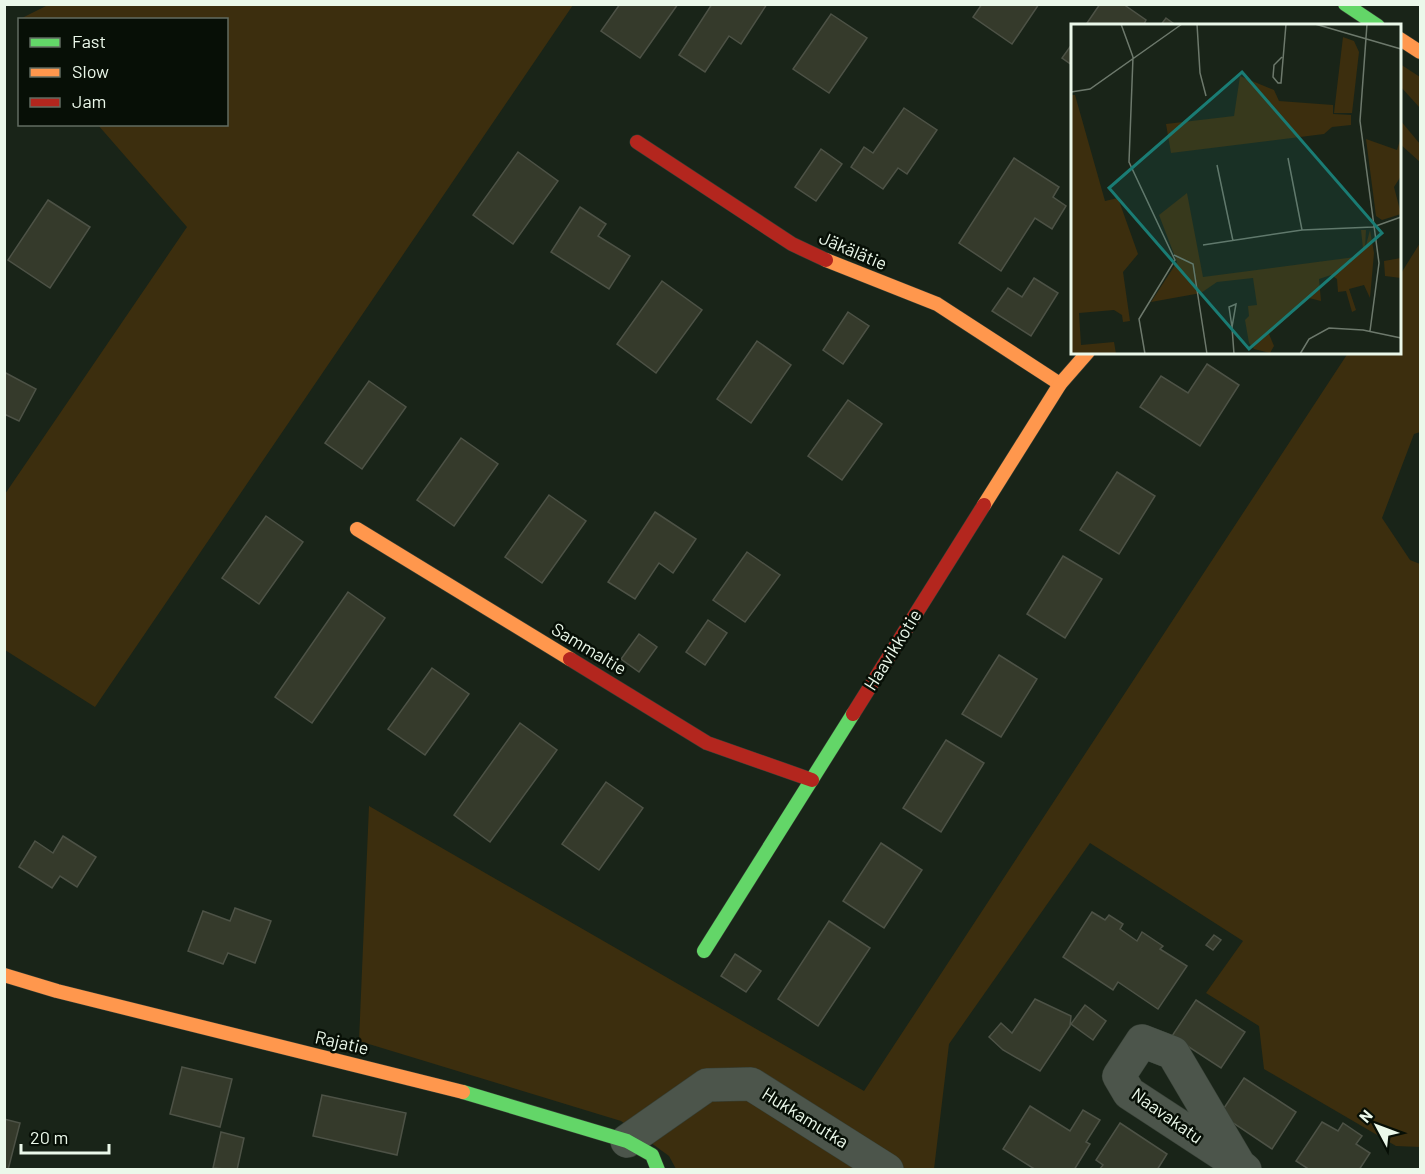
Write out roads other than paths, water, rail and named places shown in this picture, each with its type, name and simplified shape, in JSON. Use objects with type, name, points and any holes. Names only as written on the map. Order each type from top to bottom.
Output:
[{"type":"street","points":[[1401,40],[1420,52]]},
{"type":"street","name":"Jäkälätie","points":[[637,142],[792,244],[851,272],[936,304],[1060,384]]},
{"type":"street","name":"Haavikkotie","points":[[704,951],[1060,384],[1086,354]]},
{"type":"street","name":"Sammaltie","points":[[357,529],[707,742],[812,780]]},
{"type":"street","name":"Rajatie","points":[[4,975],[57,991],[450,1088],[627,1141],[652,1155],[658,1170]]},
{"type":"street","name":"Hukkamutka","points":[[627,1141],[707,1085],[751,1084],[887,1170]]}]
